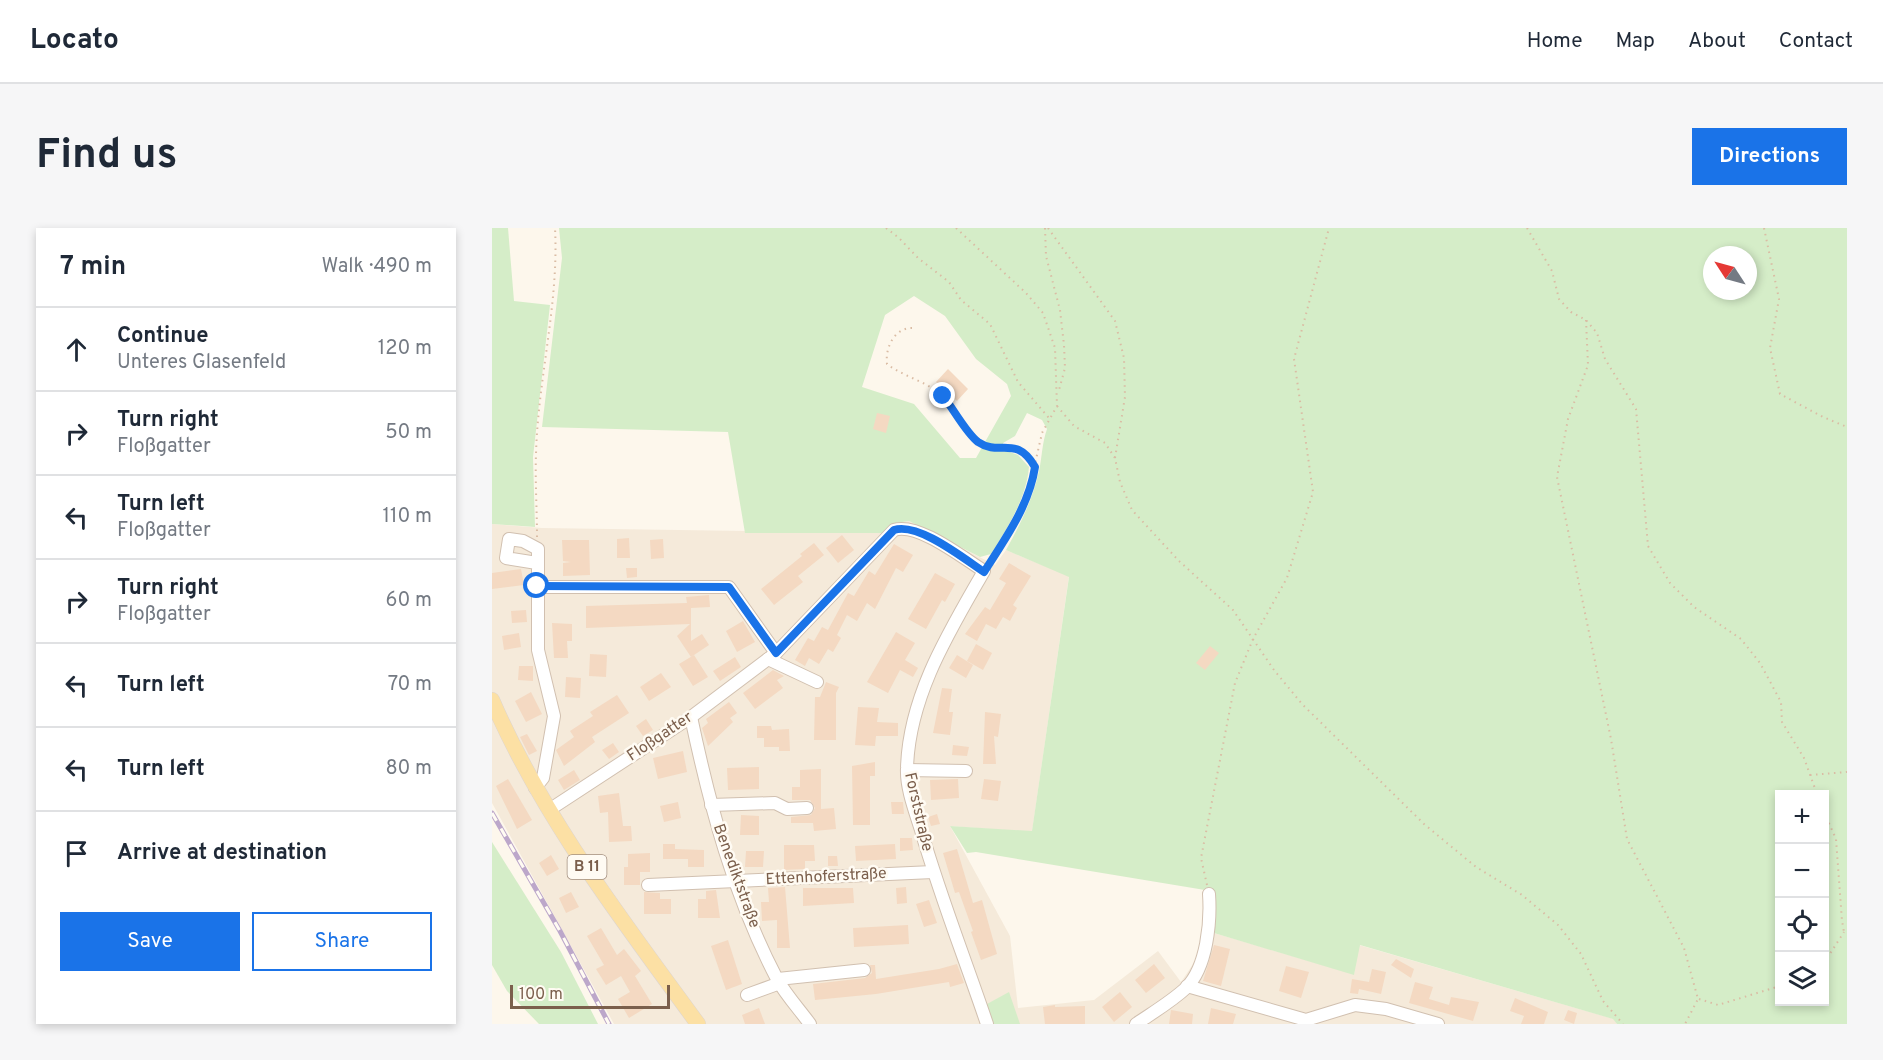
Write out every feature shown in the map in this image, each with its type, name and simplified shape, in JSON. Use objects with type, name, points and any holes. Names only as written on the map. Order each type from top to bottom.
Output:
[{"type":"main road","name":"B 11","points":[[492,700],[535,788],[613,907],[698,1024]]},
{"type":"street","name":"Floßgatter","points":[[549,810],[691,717],[772,656],[894,530],[904,527],[921,533],[984,572]]},
{"type":"street","points":[[535,788],[543,778],[554,716],[538,650],[538,549],[523,541],[509,539],[506,558],[537,563]]},
{"type":"street","name":"Forststraße","points":[[984,572],[951,628],[925,684],[912,731],[907,770],[933,872],[987,1024]]},
{"type":"street","points":[[537,586],[729,587],[772,656],[817,682]]},
{"type":"street","name":"Benediktstraße","points":[[691,717],[711,805],[735,882],[779,981],[810,1024]]},
{"type":"street","points":[[907,770],[966,771]]},
{"type":"street","points":[[711,805],[775,803],[787,809],[807,808]]},
{"type":"street","name":"Ettenhoferstraße","points":[[648,885],[933,872]]},
{"type":"street","points":[[1136,1024],[1187,986],[1205,952],[1211,917],[1209,894]]},
{"type":"street","points":[[747,995],[779,981],[864,970]]},
{"type":"street","points":[[1187,986],[1306,1022],[1355,1005],[1386,1009],[1438,1024]]},
{"type":"path","points":[[538,549],[536,453],[557,260],[555,228]]},
{"type":"path","points":[[886,228],[918,258],[950,282],[961,300],[990,324],[1018,382],[1049,418]]},
{"type":"path","points":[[956,228],[1026,293],[1043,313],[1054,348],[1059,393]]},
{"type":"path","points":[[984,572],[1014,525],[1029,490],[1042,433],[1057,406],[1065,368],[1065,345],[1060,310],[1046,256],[1046,228]]},
{"type":"path","points":[[1046,228],[1115,321],[1124,358],[1125,397],[1115,458]]},
{"type":"path","points":[[1209,894],[1201,858],[1235,683],[1253,639],[1287,578],[1313,492],[1294,359],[1329,228]]},
{"type":"path","points":[[1527,228],[1552,271],[1559,299],[1571,312],[1586,320],[1597,333],[1605,359],[1636,409],[1648,546],[1670,583],[1694,607],[1741,639],[1760,663],[1781,702],[1782,722],[1804,758],[1815,790]]},
{"type":"path","points":[[1764,228],[1779,299],[1770,348],[1780,394],[1822,417],[1847,427]]},
{"type":"path","points":[[1586,320],[1588,364],[1568,419],[1557,477],[1611,739],[1628,839],[1684,948],[1698,999],[1685,1024]]},
{"type":"path","points":[[912,328],[898,332],[891,342],[886,354],[887,364],[897,371],[920,380],[943,396],[976,440],[993,448],[1010,446],[1029,457],[1035,467]]},
{"type":"path","points":[[1057,406],[1074,426],[1105,442],[1115,458],[1120,482],[1132,510],[1179,561],[1233,610],[1274,670],[1302,704],[1424,824],[1476,867],[1522,896],[1558,925],[1581,954],[1603,1001],[1623,1024]]},
{"type":"path","points":[[1810,775],[1847,772]]},
{"type":"path","points":[[1829,823],[1836,838],[1845,932],[1829,956]]},
{"type":"path","points":[[1698,999],[1718,1005],[1775,987]]},
{"type":"shaded area","points":[[909,521],[995,565],[1006,550],[1069,576],[1032,832],[950,826],[1010,936],[1018,1008],[1094,1000],[1158,951],[1181,982],[1214,933],[1354,974],[1359,945],[1614,1019],[1617,1024],[614,1024],[492,803],[492,524],[542,528],[885,533],[896,523]]},
{"type":"green space","points":[[492,228],[508,228],[514,301],[550,305],[533,457],[535,527],[492,524]]},
{"type":"green space","points":[[559,228],[1847,228],[1847,1024],[1617,1024],[1613,1019],[1360,945],[1354,975],[1214,933],[1211,891],[976,852],[967,853],[950,826],[1032,831],[1069,577],[1006,550],[1026,512],[1033,492],[1047,429],[1042,420],[1027,413],[1015,436],[1003,443],[1004,450],[1018,455],[1029,467],[1024,490],[1010,523],[991,554],[980,557],[909,521],[896,523],[885,533],[745,533],[728,432],[542,427],[562,258]],"holes":[[[914,296],[945,316],[976,359],[1007,384],[1011,396],[976,458],[960,458],[914,404],[862,387],[885,315]]]},
{"type":"green space","points":[[492,842],[561,952],[598,1024],[539,1024],[507,991],[492,965]]},
{"type":"green space","points":[[1009,992],[1020,1024],[992,1024],[987,1004]]},
{"type":"building","points":[[948,369],[968,389],[957,401],[936,382]]},
{"type":"building","points":[[877,413],[890,416],[886,433],[873,429]]},
{"type":"building","points":[[842,535],[854,550],[838,563],[826,548]]},
{"type":"building","points":[[629,538],[630,558],[617,558],[617,539]]},
{"type":"building","points":[[663,539],[664,558],[651,559],[650,540]]},
{"type":"building","points":[[562,540],[589,540],[590,575],[563,576],[563,563],[571,562],[563,561]]},
{"type":"building","points":[[814,543],[824,555],[798,576],[803,582],[774,605],[761,589],[802,556],[800,554]]},
{"type":"building","points":[[894,544],[913,555],[903,572],[896,568],[875,609],[867,603],[857,621],[847,615],[837,635],[841,638],[833,652],[828,649],[819,664],[809,658],[805,666],[795,660],[808,638],[814,641],[822,627],[828,630],[848,593],[854,596],[869,571],[875,575]]},
{"type":"building","points":[[1009,563],[1031,576],[1013,605],[1017,608],[1010,621],[1003,617],[996,629],[986,624],[977,641],[965,634],[985,607],[990,610],[1006,583],[999,579]]},
{"type":"building","points":[[626,568],[637,568],[637,577],[627,578]]},
{"type":"building","points":[[521,569],[524,585],[492,589],[492,573]]},
{"type":"building","points":[[935,573],[955,584],[945,602],[942,600],[926,629],[908,619]]},
{"type":"building","points":[[709,595],[710,607],[691,608],[691,641],[702,634],[709,645],[691,657],[677,636],[690,624],[586,628],[586,606],[687,603],[686,597]]},
{"type":"building","points":[[526,610],[527,622],[512,623],[511,611]]},
{"type":"building","points":[[743,621],[755,642],[737,652],[726,631]]},
{"type":"building","points":[[552,623],[572,624],[572,641],[567,641],[568,658],[554,658]]},
{"type":"building","points":[[896,632],[915,643],[905,660],[918,668],[913,677],[900,670],[888,693],[867,682]]},
{"type":"building","points":[[519,633],[521,647],[504,650],[502,636]]},
{"type":"building","points":[[976,644],[992,653],[983,670],[967,661]]},
{"type":"building","points":[[1210,646],[1219,653],[1205,670],[1196,663]]},
{"type":"building","points":[[590,654],[607,655],[606,677],[589,676]]},
{"type":"building","points":[[694,655],[708,677],[693,686],[679,664]]},
{"type":"building","points":[[957,655],[973,665],[966,678],[949,668]]},
{"type":"building","points":[[735,657],[741,667],[720,681],[713,671]]},
{"type":"building","points":[[519,666],[533,666],[533,681],[518,680]]},
{"type":"building","points":[[773,670],[784,676],[777,680],[783,688],[755,709],[743,693]]},
{"type":"building","points":[[661,673],[671,687],[649,701],[640,687]]},
{"type":"building","points":[[566,677],[581,678],[580,698],[565,697]]},
{"type":"building","points":[[826,682],[839,687],[836,693],[836,740],[814,740],[815,697],[820,697]]},
{"type":"building","points":[[942,688],[952,689],[949,712],[953,712],[950,735],[933,733]]},
{"type":"building","points":[[531,692],[542,714],[526,722],[515,701]]},
{"type":"building","points":[[617,695],[629,713],[592,737],[595,742],[564,766],[556,750],[574,737],[570,731],[593,716],[590,712]]},
{"type":"building","points":[[729,702],[737,713],[730,718],[733,722],[708,746],[702,728],[708,723],[706,719]]},
{"type":"building","points":[[858,707],[879,708],[877,722],[898,723],[898,736],[876,736],[875,746],[855,745]]},
{"type":"building","points":[[985,712],[1001,714],[998,737],[994,736],[996,764],[983,764]]},
{"type":"building","points":[[646,719],[653,730],[643,736],[636,726]]},
{"type":"building","points":[[757,726],[771,726],[772,730],[789,729],[790,751],[779,751],[779,747],[764,747],[764,738],[757,738]]},
{"type":"building","points":[[527,734],[537,751],[529,755],[520,737]]},
{"type":"building","points":[[613,743],[619,752],[609,759],[602,750]]},
{"type":"building","points":[[953,745],[969,747],[967,756],[952,755]]},
{"type":"building","points":[[683,751],[687,772],[658,779],[653,758]]},
{"type":"building","points":[[875,762],[875,776],[870,776],[870,825],[853,825],[852,766]]},
{"type":"building","points":[[759,767],[759,789],[728,790],[727,768]]},
{"type":"building","points":[[821,769],[821,809],[834,808],[836,829],[814,831],[813,823],[791,823],[791,817],[811,815],[815,808],[810,800],[792,800],[792,787],[800,787],[800,770]]},
{"type":"building","points":[[574,770],[580,780],[564,790],[558,780]]},
{"type":"building","points":[[508,779],[532,820],[517,829],[496,786]]},
{"type":"building","points":[[958,779],[959,798],[931,800],[930,780]]},
{"type":"building","points":[[984,779],[1001,781],[998,801],[981,799]]},
{"type":"building","points":[[619,793],[623,826],[631,826],[632,841],[609,842],[608,812],[600,813],[598,796]]},
{"type":"building","points":[[678,802],[681,818],[664,822],[660,806]]},
{"type":"building","points":[[891,802],[903,802],[904,814],[892,814]]},
{"type":"building","points":[[937,814],[940,824],[931,826],[928,817]]},
{"type":"building","points":[[741,815],[759,816],[759,835],[740,835]]},
{"type":"building","points":[[900,838],[912,838],[913,850],[900,851]]},
{"type":"building","points":[[663,844],[675,844],[675,849],[704,850],[704,867],[688,867],[688,859],[663,859]]},
{"type":"building","points":[[895,844],[896,859],[856,861],[855,846]]},
{"type":"building","points":[[784,845],[814,845],[815,861],[805,861],[805,869],[784,870]]},
{"type":"building","points":[[957,849],[973,903],[982,900],[997,954],[981,960],[971,932],[973,931],[959,892],[955,893],[943,853]]},
{"type":"building","points":[[746,851],[764,851],[763,867],[745,867]]},
{"type":"building","points":[[650,853],[650,872],[640,872],[640,885],[624,885],[624,867],[628,867],[628,854]]},
{"type":"building","points":[[551,855],[559,869],[547,876],[539,863]]},
{"type":"building","points":[[828,856],[837,856],[838,866],[828,866]]},
{"type":"building","points":[[785,887],[790,948],[777,948],[777,920],[762,921],[761,902],[769,902],[768,888]]},
{"type":"building","points":[[906,887],[907,903],[897,904],[896,888]]},
{"type":"building","points":[[803,888],[853,888],[854,903],[803,906]]},
{"type":"building","points":[[716,890],[720,918],[698,918],[698,899],[706,899],[706,891]]},
{"type":"building","points":[[571,892],[579,907],[566,913],[559,898]]},
{"type":"building","points":[[644,892],[660,893],[660,899],[671,899],[671,914],[644,914]]},
{"type":"building","points":[[929,900],[937,923],[924,927],[916,904]]},
{"type":"building","points":[[908,925],[909,944],[854,947],[853,928]]},
{"type":"building","points":[[601,928],[617,955],[624,949],[641,971],[635,976],[652,1004],[629,1018],[618,999],[630,992],[621,976],[606,985],[596,969],[604,965],[587,936]]},
{"type":"building","points":[[728,940],[742,984],[726,990],[711,946]]},
{"type":"building","points":[[1214,945],[1230,949],[1221,986],[1203,981]]},
{"type":"building","points":[[1396,959],[1414,969],[1411,978],[1391,965]]},
{"type":"building","points":[[957,964],[964,983],[950,987],[949,982],[876,994],[815,1000],[813,984],[865,978],[872,973],[870,965],[875,965],[876,979]]},
{"type":"building","points":[[1154,964],[1165,978],[1146,993],[1135,980]]},
{"type":"building","points":[[1286,966],[1309,972],[1301,998],[1279,991]]},
{"type":"building","points":[[1372,969],[1386,972],[1381,994],[1359,989],[1358,994],[1350,993],[1352,979],[1369,982]]},
{"type":"building","points":[[1415,982],[1433,987],[1429,999],[1449,1005],[1451,997],[1479,1002],[1473,1021],[1409,1003]]},
{"type":"building","points":[[1120,992],[1132,1007],[1114,1022],[1102,1007]]},
{"type":"building","points":[[1515,998],[1548,1012],[1544,1024],[1521,1024],[1524,1016],[1510,1011]]},
{"type":"building","points":[[1055,1005],[1055,1007],[1085,1006],[1085,1024],[1045,1024],[1043,1007]]},
{"type":"building","points":[[759,1008],[765,1024],[745,1024],[742,1015]]},
{"type":"building","points":[[1211,1008],[1236,1014],[1233,1024],[1208,1024]]},
{"type":"building","points":[[1171,1010],[1193,1014],[1192,1024],[1169,1024]]},
{"type":"building","points":[[1568,1010],[1577,1013],[1574,1024],[1564,1020]]},
{"type":"railway","points":[[492,813],[560,931],[609,1024]]},
{"type":"route","points":[[537,586],[729,587],[776,653],[894,530],[904,527],[921,533],[984,572],[1014,525],[1029,490],[1035,467],[1029,457],[1019,450],[1010,446],[993,448],[976,440],[943,396]]}]
